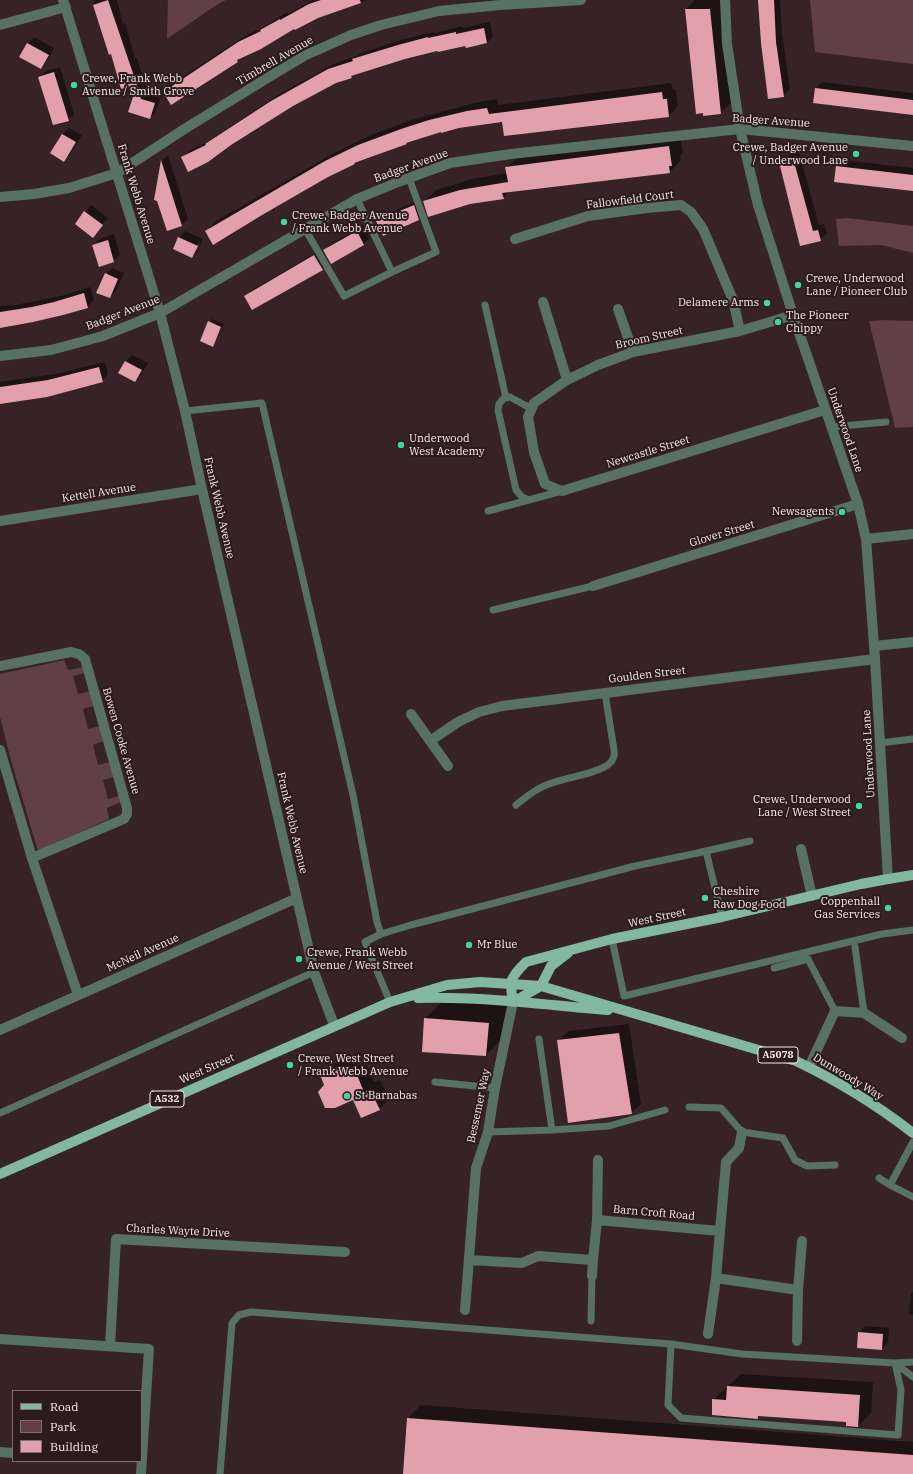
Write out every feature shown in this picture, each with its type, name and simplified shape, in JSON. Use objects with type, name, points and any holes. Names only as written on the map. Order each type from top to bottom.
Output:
[{"type":"main road","name":"West Street","points":[[510,984],[516,971],[526,962],[612,939],[722,917],[888,878],[913,875]]},
{"type":"main road","name":"West Street","points":[[0,1174],[334,1025],[390,1002],[447,985],[480,982],[541,986],[551,966],[571,950]]},
{"type":"main road","points":[[510,984],[513,1002],[541,986]]},
{"type":"main road","name":"Dunwoody Way","points":[[541,986],[796,1061],[825,1075],[913,1133]]},
{"type":"main road","name":"West Street","points":[[403,998],[448,997],[541,1005]]},
{"type":"main road","name":"Dunwoody Way","points":[[541,1005],[628,1011]]},
{"type":"street","name":"Timbrell Avenue","points":[[0,196],[34,194],[69,188],[117,173],[280,70],[306,55],[351,35],[381,25],[439,11],[500,2],[581,0]]},
{"type":"street","name":"Underwood Lane","points":[[725,0],[727,44],[740,129],[758,205],[793,315],[858,504],[866,539],[875,659],[888,878]]},
{"type":"street","name":"Frank Webb Avenue","points":[[65,3],[160,313],[185,411],[314,972],[334,1025]]},
{"type":"street","points":[[0,25],[65,3]]},
{"type":"street","name":"Badger Avenue","points":[[0,356],[51,350],[103,336],[160,313],[357,200],[409,178],[450,164],[511,154],[740,129],[913,146]]},
{"type":"street","name":"Fallowfield Court","points":[[515,239],[588,216],[681,205],[692,212],[703,229],[733,300],[740,331]]},
{"type":"street","points":[[543,302],[567,380]]},
{"type":"street","points":[[618,309],[633,352]]},
{"type":"street","name":"Broom Street","points":[[530,413],[534,403],[567,380],[598,365],[633,352],[740,331],[793,315]]},
{"type":"street","name":"Newcastle Street","points":[[562,492],[826,410]]},
{"type":"street","points":[[530,413],[534,452],[546,484],[562,492]]},
{"type":"street","name":"Kettell Avenue","points":[[0,521],[202,489]]},
{"type":"street","name":"Glover Street","points":[[593,586],[858,504]]},
{"type":"street","points":[[866,539],[913,534]]},
{"type":"street","points":[[874,646],[913,642]]},
{"type":"street","name":"Bowen Cooke Avenue","points":[[0,666],[71,652],[79,654],[85,659],[127,808],[127,814],[124,819],[32,858]]},
{"type":"street","name":"Goulden Street","points":[[430,741],[458,722],[479,712],[502,706],[875,659]]},
{"type":"street","points":[[411,714],[448,766]]},
{"type":"street","points":[[0,750],[2,764],[78,995]]},
{"type":"street","points":[[801,849],[812,896]]},
{"type":"street","name":"McNeil Avenue","points":[[0,1030],[297,898]]},
{"type":"street","name":"Bessemer Way","points":[[466,1310],[476,1168],[488,1132],[495,1088],[513,1002]]},
{"type":"street","points":[[809,1067],[835,1011],[864,1013],[902,1038]]},
{"type":"street","points":[[708,1334],[716,1278],[726,1162],[739,1148],[742,1132]]},
{"type":"street","points":[[597,1220],[598,1160]]},
{"type":"street","name":"Barn Croft Road","points":[[592,1276],[592,1260],[597,1220],[720,1231]]},
{"type":"street","name":"Charles Wayte Drive","points":[[110,1346],[116,1239],[345,1252]]},
{"type":"street","points":[[797,1341],[798,1290],[802,1241]]},
{"type":"street","points":[[469,1260],[522,1263],[538,1256],[592,1260]]},
{"type":"street","points":[[716,1278],[798,1290]]},
{"type":"street","points":[[0,1339],[149,1349],[142,1446]]},
{"type":"street","points":[[0,1452],[12,1453]]},
{"type":"street","points":[[141,1462],[141,1474]]},
{"type":"lane","points":[[305,229],[344,296],[436,252],[409,178]]},
{"type":"lane","points":[[357,200],[392,272]]},
{"type":"lane","points":[[485,305],[506,398]]},
{"type":"lane","points":[[529,500],[522,497],[516,490],[498,410],[499,404],[503,399],[510,397],[530,413]]},
{"type":"lane","points":[[185,411],[262,403],[353,795],[377,922],[381,934]]},
{"type":"lane","points":[[831,427],[886,422]]},
{"type":"lane","points":[[488,511],[562,492]]},
{"type":"lane","points":[[493,610],[593,586]]},
{"type":"lane","points":[[516,805],[545,785],[593,771],[609,764],[615,755],[605,692]]},
{"type":"lane","points":[[880,743],[913,739]]},
{"type":"lane","points":[[390,1002],[365,942],[381,934],[636,866],[750,841]]},
{"type":"lane","points":[[706,851],[722,917]]},
{"type":"lane","points":[[612,939],[624,996],[882,934],[913,930]]},
{"type":"lane","points":[[855,947],[864,1013]]},
{"type":"lane","points":[[774,968],[808,959],[835,1011]]},
{"type":"lane","points":[[0,1113],[314,972]]},
{"type":"lane","points":[[539,1039],[552,1130]]},
{"type":"lane","points":[[435,1082],[495,1088]]},
{"type":"lane","points":[[689,1107],[721,1108],[742,1132],[783,1138],[796,1160],[808,1166],[835,1165]]},
{"type":"lane","points":[[488,1132],[609,1126],[665,1110]]},
{"type":"lane","points":[[890,1185],[913,1142]]},
{"type":"lane","points":[[879,1178],[913,1197]]},
{"type":"lane","points":[[591,1321],[592,1276]]},
{"type":"lane","points":[[220,1474],[232,1323],[239,1314],[251,1312],[671,1344],[742,1354],[895,1363],[913,1362]]},
{"type":"lane","points":[[671,1344],[668,1405],[681,1418],[898,1435],[901,1390],[895,1363]]},
{"type":"lane","points":[[895,1363],[913,1377]]},
{"type":"green space","points":[[168,0],[226,0],[167,39]]},
{"type":"green space","points":[[810,0],[913,0],[913,64],[815,52]]},
{"type":"green space","points":[[847,218],[913,226],[913,253],[881,245],[839,246],[836,219]]},
{"type":"green space","points":[[869,321],[913,321],[913,427],[895,428]]},
{"type":"green space","points":[[64,660],[68,670],[83,667],[84,673],[73,676],[78,694],[90,691],[93,706],[83,709],[88,729],[100,726],[104,741],[93,745],[98,765],[110,762],[114,777],[103,780],[108,799],[119,796],[121,802],[107,808],[109,819],[38,851],[10,757],[0,717],[0,674]]},
{"type":"building","points":[[108,0],[137,85],[121,89],[111,54],[109,55],[93,5]]},
{"type":"building","points":[[321,0],[360,0],[361,3],[318,18],[295,30],[294,29],[261,49],[237,60],[238,62],[171,105],[163,92],[238,42],[309,4]]},
{"type":"building","points":[[758,0],[774,0],[776,42],[784,97],[768,99],[761,43]]},
{"type":"building","points":[[685,9],[710,9],[721,114],[703,116],[703,113],[696,114]]},
{"type":"building","points":[[484,28],[487,43],[466,48],[465,46],[437,51],[405,59],[351,76],[352,78],[336,83],[293,106],[231,145],[208,162],[188,172],[181,157],[206,145],[205,144],[271,101],[328,69],[353,61],[352,59],[428,37],[456,32],[456,34]]},
{"type":"building","points":[[27,43],[49,55],[41,69],[19,57]]},
{"type":"building","points":[[54,72],[69,121],[53,125],[38,77]]},
{"type":"building","points":[[137,85],[141,99],[155,103],[150,119],[128,112]]},
{"type":"building","points":[[815,88],[913,100],[913,115],[813,103]]},
{"type":"building","points":[[662,92],[663,99],[667,99],[669,117],[504,136],[502,122],[441,132],[406,143],[407,144],[354,163],[355,164],[328,177],[213,245],[205,231],[325,161],[358,145],[429,120],[487,108],[489,114]]},
{"type":"building","points":[[62,134],[76,142],[64,162],[50,153]]},
{"type":"building","points":[[669,146],[672,166],[669,166],[670,173],[502,193],[504,199],[470,204],[428,217],[423,201],[460,190],[508,182],[505,167]]},
{"type":"building","points":[[793,158],[813,231],[818,230],[821,241],[800,246],[779,162]]},
{"type":"building","points":[[161,160],[182,226],[167,231],[157,201],[154,200]]},
{"type":"building","points":[[836,166],[913,175],[913,191],[834,182]]},
{"type":"building","points":[[414,205],[419,220],[383,236],[376,221]]},
{"type":"building","points":[[84,211],[103,225],[93,238],[75,224]]},
{"type":"building","points":[[357,231],[364,245],[331,264],[323,250]]},
{"type":"building","points":[[178,237],[198,246],[192,258],[173,249]]},
{"type":"building","points":[[108,240],[114,262],[99,267],[92,245]]},
{"type":"building","points":[[314,255],[323,270],[252,310],[244,296]]},
{"type":"building","points":[[105,273],[118,279],[110,298],[96,293]]},
{"type":"building","points":[[84,293],[88,308],[33,322],[0,328],[0,312],[32,307]]},
{"type":"building","points":[[208,321],[221,327],[213,347],[200,341]]},
{"type":"building","points":[[125,361],[142,370],[135,382],[118,373]]},
{"type":"building","points":[[99,367],[103,382],[47,397],[0,404],[0,387],[48,380]]},
{"type":"building","points":[[424,1018],[489,1023],[486,1056],[422,1052]]},
{"type":"building","points":[[619,1033],[632,1114],[568,1123],[557,1040]]},
{"type":"building","name":"St Barnabas","points":[[335,1067],[344,1067],[347,1075],[357,1075],[364,1092],[370,1089],[380,1110],[361,1118],[353,1100],[335,1108],[325,1108],[318,1092],[324,1085],[321,1077],[327,1070]]},
{"type":"building","points":[[858,1332],[883,1334],[882,1350],[857,1348]]},
{"type":"building","points":[[727,1386],[860,1395],[858,1427],[846,1426],[846,1422],[758,1416],[758,1419],[712,1415],[712,1399],[726,1400]]},
{"type":"building","points":[[407,1418],[913,1455],[913,1474],[403,1474]]},
{"type":"place","name":"Crewe, Frank Webb Avenue / Smith Grove","points":[[74,85]]},
{"type":"place","name":"Crewe, Badger Avenue / Underwood Lane","points":[[856,154]]},
{"type":"place","name":"Crewe, Badger Avenue / Frank Webb Avenue","points":[[284,222]]},
{"type":"place","name":"Crewe, Underwood Lane / Pioneer Club","points":[[798,285]]},
{"type":"place","name":"Delamere Arms","points":[[767,303]]},
{"type":"place","name":"The Pioneer Chippy","points":[[778,322]]},
{"type":"place","name":"Underwood West Academy","points":[[401,445]]},
{"type":"place","name":"Newsagents","points":[[842,512]]},
{"type":"place","name":"Crewe, Underwood Lane / West Street","points":[[859,806]]},
{"type":"place","name":"Cheshire Raw Dog Food","points":[[705,898]]},
{"type":"place","name":"Coppenhall Gas Services","points":[[888,908]]},
{"type":"place","name":"Mr Blue","points":[[469,945]]},
{"type":"place","name":"Crewe, Frank Webb Avenue / West Street","points":[[299,959]]},
{"type":"place","name":"Crewe, West Street / Frank Webb Avenue","points":[[290,1065]]},
{"type":"place","name":"St Barnabas","points":[[347,1096]]}]
